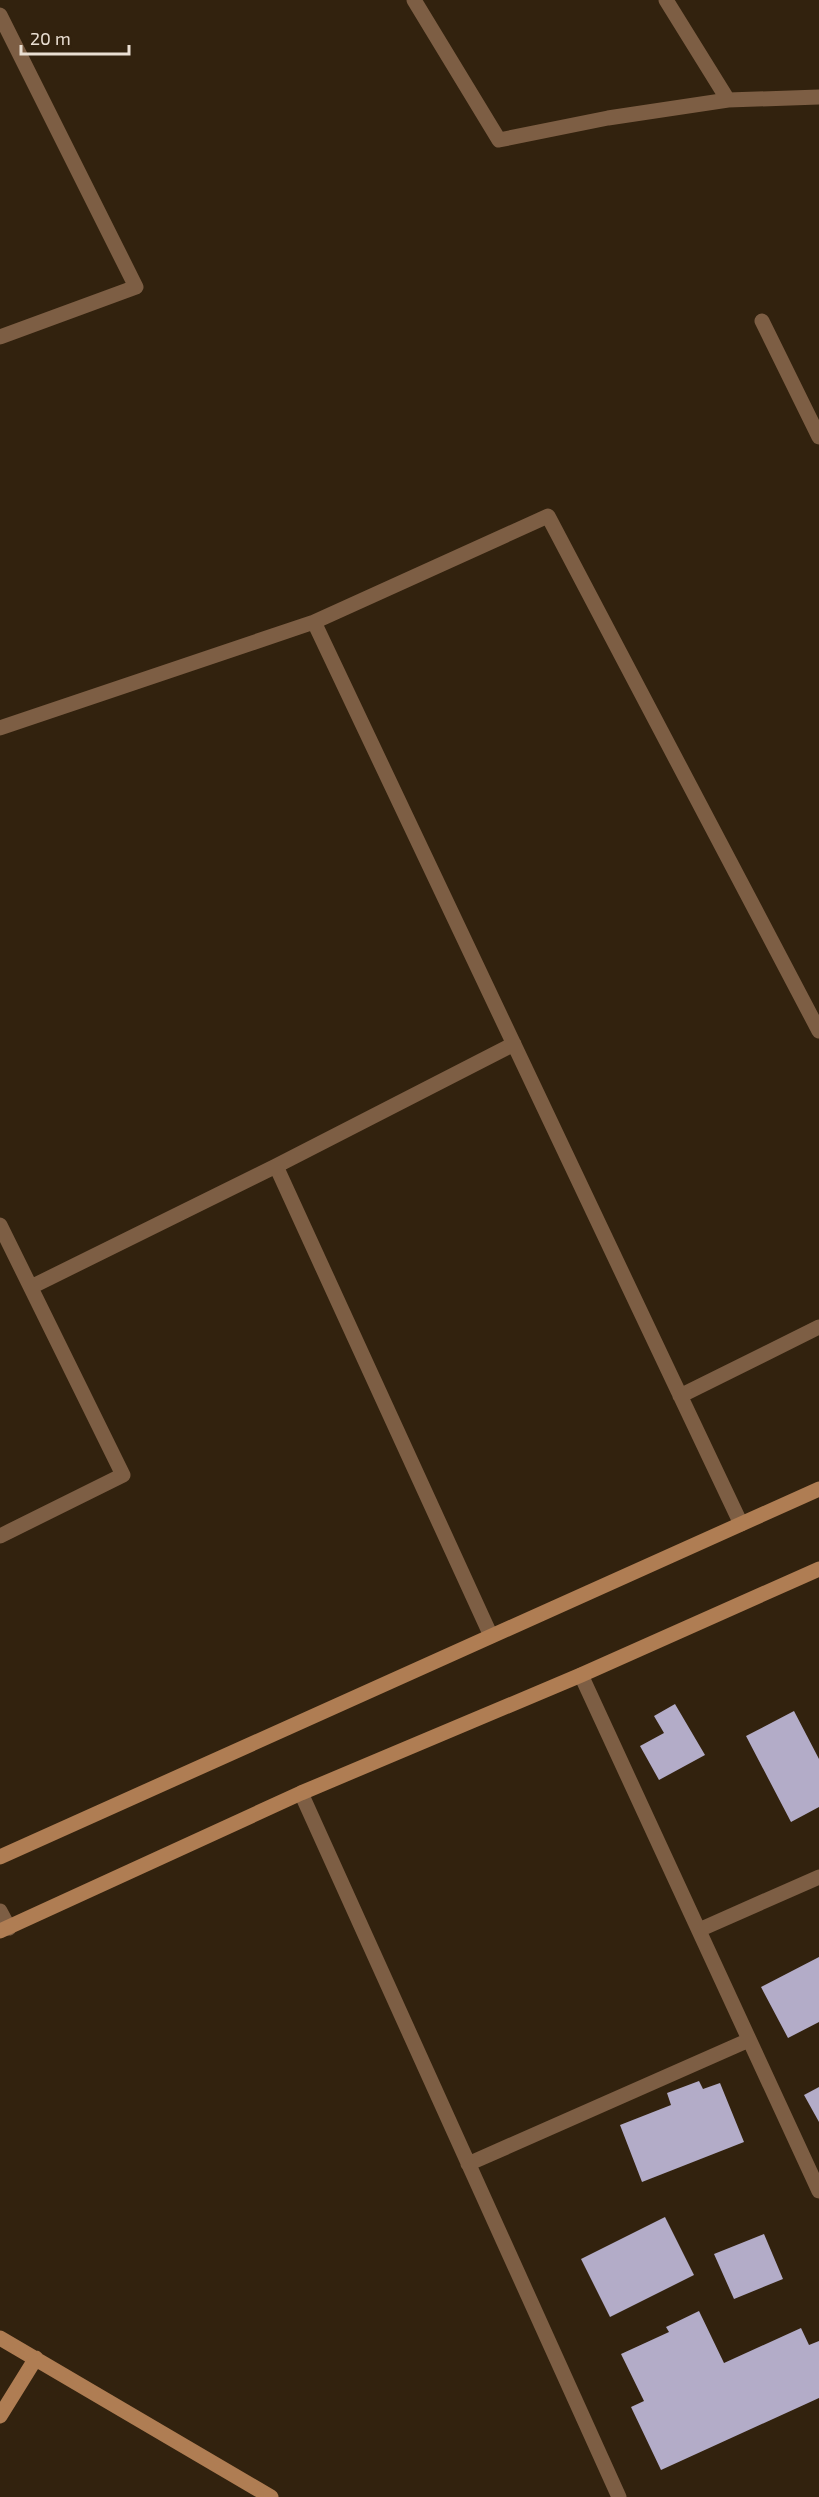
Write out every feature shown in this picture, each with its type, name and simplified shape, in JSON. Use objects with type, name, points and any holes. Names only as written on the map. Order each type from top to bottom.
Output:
[{"type":"street","points":[[414,0],[499,140],[608,118],[728,100],[819,96]]},
{"type":"street","points":[[666,0],[728,100]]},
{"type":"street","points":[[0,15],[136,287],[0,337]]},
{"type":"street","points":[[762,321],[819,437]]},
{"type":"street","points":[[0,728],[314,622],[548,516],[819,1031]]},
{"type":"street","points":[[314,622],[741,1524]]},
{"type":"street","points":[[31,1287],[276,1166],[514,1044]]},
{"type":"street","points":[[276,1166],[491,1636]]},
{"type":"street","points":[[0,1225],[123,1475],[0,1536]]},
{"type":"street","points":[[681,1396],[819,1327]]},
{"type":"street","points":[[0,1857],[819,1489]]},
{"type":"street","points":[[0,1911],[4,1930],[301,1793],[580,1675],[819,1569]]},
{"type":"street","points":[[580,1675],[819,2191]]},
{"type":"street","points":[[301,1793],[619,2497]]},
{"type":"street","points":[[699,1930],[819,1877]]},
{"type":"street","points":[[468,2164],[749,2040]]},
{"type":"street","points":[[0,2338],[271,2497]]},
{"type":"street","points":[[0,2416],[36,2358]]},
{"type":"building","points":[[675,1704],[705,1755],[659,1780],[640,1746],[664,1733],[654,1716]]},
{"type":"building","points":[[794,1711],[819,1759],[819,1807],[791,1822],[746,1736]]},
{"type":"building","points":[[819,1957],[819,2022],[788,2038],[761,1987]]},
{"type":"building","points":[[699,2081],[703,2089],[720,2083],[744,2142],[642,2182],[620,2125],[671,2105],[667,2093]]},
{"type":"building","points":[[819,2087],[819,2122],[804,2095]]},
{"type":"building","points":[[665,2217],[694,2275],[610,2317],[581,2259]]},
{"type":"building","points":[[764,2234],[783,2279],[734,2299],[714,2254]]},
{"type":"building","points":[[699,2311],[724,2363],[801,2328],[809,2345],[819,2341],[819,2398],[661,2470],[631,2407],[644,2401],[621,2354],[669,2332],[666,2327]]}]
